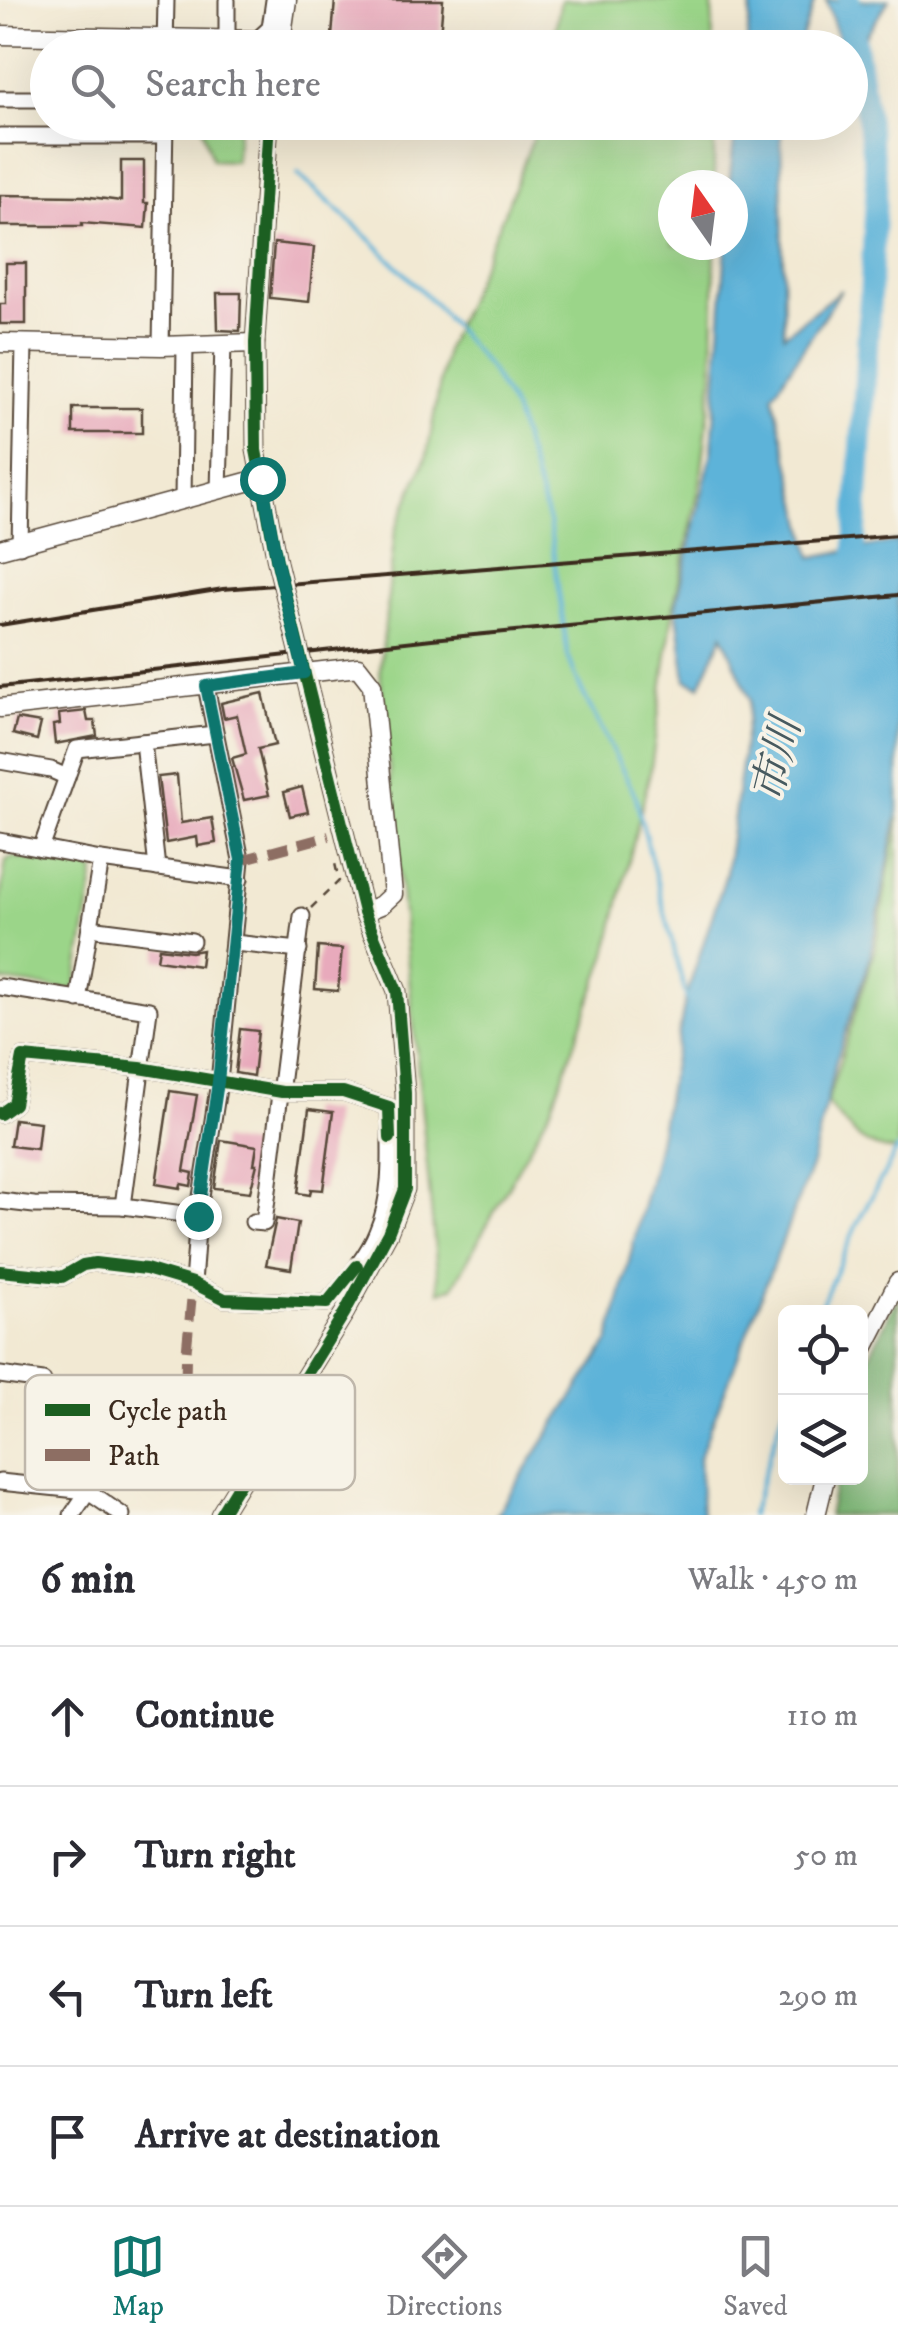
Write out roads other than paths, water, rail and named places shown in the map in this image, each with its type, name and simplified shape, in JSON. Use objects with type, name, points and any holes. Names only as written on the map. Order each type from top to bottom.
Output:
[{"type":"street","points":[[166,0],[166,30]]},
{"type":"street","points":[[227,0],[227,30]]},
{"type":"street","points":[[268,30],[274,0]]},
{"type":"street","points":[[283,30],[287,0]]},
{"type":"street","points":[[0,35],[30,36]]},
{"type":"street","points":[[0,99],[30,99]]},
{"type":"street","points":[[0,136],[30,135]]},
{"type":"street","points":[[161,346],[164,140]]},
{"type":"street","points":[[265,140],[255,343],[256,450],[277,562],[364,912],[397,991],[405,1093],[405,1189],[345,1312],[306,1375]]},
{"type":"street","points":[[0,344],[255,343]]},
{"type":"street","points":[[20,546],[24,344]]},
{"type":"street","points":[[219,490],[222,344]]},
{"type":"street","points":[[183,500],[185,345]]},
{"type":"street","points":[[0,548],[20,546],[247,482]]},
{"type":"street","points":[[0,708],[358,667],[372,685],[393,894],[381,905],[364,912]]},
{"type":"street","points":[[193,1283],[241,860],[206,686]]},
{"type":"street","points":[[41,849],[77,749],[216,734]]},
{"type":"street","points":[[142,742],[157,868]]},
{"type":"street","points":[[0,762],[51,770],[67,777]]},
{"type":"street","points":[[0,861],[2,841],[101,860],[240,879]]},
{"type":"street","points":[[78,1000],[101,860]]},
{"type":"street","points":[[253,1222],[264,1223],[302,916]]},
{"type":"street","points":[[90,928],[192,941]]},
{"type":"street","points":[[234,943],[299,950]]},
{"type":"street","points":[[0,988],[149,1010],[122,1206]]},
{"type":"street","points":[[0,1114],[14,1104],[23,1058],[140,1068],[282,1092],[343,1092],[389,1107],[390,1164],[383,1233],[326,1303],[226,1299],[193,1283],[146,1269],[95,1263],[83,1264],[62,1277],[0,1271]]},
{"type":"street","points":[[0,1201],[122,1206],[198,1216]]},
{"type":"street","points":[[868,1340],[898,1282]]},
{"type":"street","points":[[0,1375],[25,1378]]},
{"type":"street","points":[[0,1482],[25,1485]]},
{"type":"street","points":[[816,1515],[824,1485]]},
{"type":"street","points":[[76,1490],[86,1491],[122,1515]]},
{"type":"street","points":[[220,1515],[235,1490]]},
{"type":"street","points":[[72,1515],[86,1491]]},
{"type":"water","points":[[752,0],[815,0],[805,30],[748,30]]},
{"type":"water","points":[[826,0],[889,0],[868,33],[836,30]]},
{"type":"water","points":[[734,140],[781,140],[784,335],[841,290],[773,395],[812,557],[898,541],[898,811],[869,962],[835,1064],[812,1164],[699,1458],[702,1515],[496,1515],[609,1341],[655,1157],[686,996],[726,874],[750,700],[723,635],[700,686],[686,680],[676,605],[712,451],[725,260],[748,260],[748,170],[731,170]]},
{"type":"waterway","name":"市川","points":[[849,0],[854,30]]},
{"type":"waterway","name":"市川","points":[[853,579],[877,182],[868,124]]},
{"type":"waterway","points":[[298,174],[433,302],[489,368],[514,410],[549,522],[568,656],[635,795],[687,1000]]},
{"type":"waterway","points":[[821,1305],[858,1222],[898,1148]]},
{"type":"waterway","points":[[751,1515],[778,1429]]},
{"type":"railway","points":[[0,625],[223,589],[898,535]]},
{"type":"railway","points":[[0,687],[432,639],[898,595]]}]
